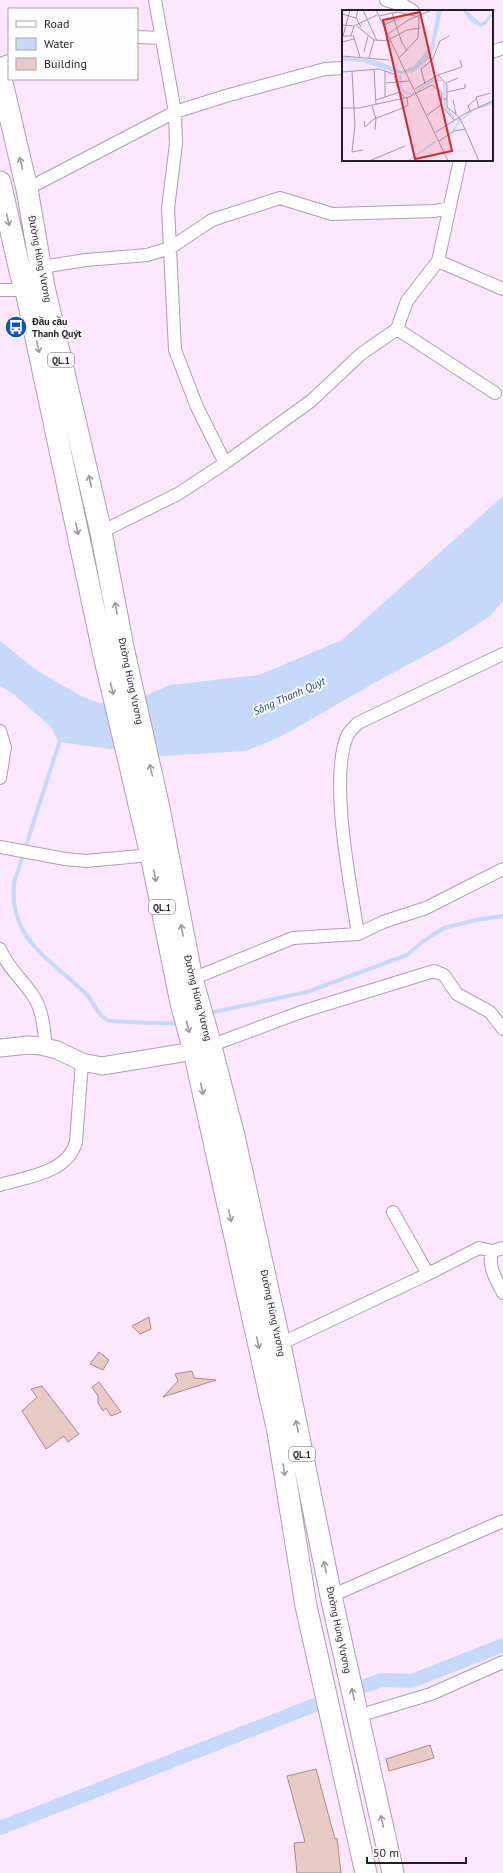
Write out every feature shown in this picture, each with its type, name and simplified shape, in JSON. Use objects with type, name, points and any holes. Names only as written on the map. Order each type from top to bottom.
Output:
[{"type":"highway","name":"Đường Hùng Vương","points":[[0,74],[27,189],[40,267],[35,289],[103,651],[150,810],[151,855],[204,1044],[234,1136],[280,1344],[331,1596],[393,1873]]},
{"type":"highway","name":"Đường Hùng Vương","points":[[0,182],[20,271],[35,289],[101,532],[123,647],[150,810],[190,993]]},
{"type":"highway","name":"Đường Hùng Vương","points":[[204,1044],[278,1432],[306,1606],[366,1873]]},
{"type":"street","points":[[155,0],[175,112],[176,144],[168,208],[175,350],[196,407],[225,463]]},
{"type":"street","points":[[386,0],[408,6]]},
{"type":"street","points":[[138,37],[162,38]]},
{"type":"street","points":[[493,52],[503,48]]},
{"type":"street","points":[[27,189],[175,112],[229,95],[325,69],[342,68]]},
{"type":"street","points":[[101,532],[178,494],[225,463],[311,401],[361,354],[396,329],[407,301],[438,261],[460,161]]},
{"type":"street","points":[[20,271],[40,267],[147,255],[170,248],[212,220],[280,198],[332,214],[435,212],[449,208]]},
{"type":"street","points":[[438,261],[503,289]]},
{"type":"street","points":[[0,290],[35,289]]},
{"type":"street","points":[[396,329],[495,392]]},
{"type":"street","points":[[358,934],[340,791],[344,746],[349,733],[358,723],[503,654]]},
{"type":"street","points":[[0,731],[5,747],[0,778]]},
{"type":"street","points":[[0,847],[38,855],[86,861],[151,855]]},
{"type":"street","points":[[190,993],[293,938],[358,934],[383,922],[426,908],[503,869]]},
{"type":"street","points":[[0,949],[5,967],[34,998],[44,1027],[46,1048]]},
{"type":"street","points":[[0,1048],[28,1045],[57,1050],[82,1062],[111,1065],[204,1044],[434,971],[438,971],[444,975],[458,994],[490,1012],[503,1029]]},
{"type":"street","points":[[0,1184],[51,1169],[72,1154],[76,1142],[82,1062]]},
{"type":"street","points":[[393,1212],[428,1274]]},
{"type":"street","points":[[280,1344],[428,1274],[479,1248],[498,1250]]},
{"type":"street","points":[[498,1250],[490,1259],[494,1276],[503,1293]]},
{"type":"street","points":[[331,1596],[503,1521]]},
{"type":"street","points":[[358,1716],[431,1694],[503,1662]]},
{"type":"water","name":"Sông Thanh Quýt","points":[[503,496],[503,600],[490,616],[450,642],[376,682],[282,736],[246,751],[162,756],[59,742],[51,727],[11,692],[0,686],[0,641],[36,670],[81,696],[99,703],[128,703],[170,685],[259,675],[342,640]]},
{"type":"building","points":[[149,1317],[151,1329],[140,1334],[132,1326]]},
{"type":"building","points":[[99,1352],[109,1360],[103,1370],[90,1364]]},
{"type":"building","points":[[192,1371],[194,1378],[216,1380],[163,1397],[178,1381],[175,1374]]},
{"type":"building","points":[[99,1382],[121,1412],[111,1416],[106,1408],[103,1411],[98,1403],[98,1396],[92,1387]]},
{"type":"building","points":[[42,1386],[79,1434],[68,1442],[64,1436],[46,1449],[22,1411],[37,1397],[31,1389]]},
{"type":"building","points":[[430,1745],[434,1758],[389,1771],[386,1759]]},
{"type":"building","points":[[316,1769],[335,1839],[337,1838],[341,1873],[297,1873],[294,1843],[305,1842],[287,1776]]},
{"type":"waterway","points":[[61,737],[14,883],[14,903],[18,920],[25,934],[35,947],[89,997],[100,1015],[107,1020],[142,1023],[179,1023]]},
{"type":"waterway","points":[[209,1013],[307,992],[407,955],[422,942],[444,928],[476,920],[503,916]]},
{"type":"waterway","points":[[357,1689],[381,1680],[412,1681],[503,1645]]},
{"type":"waterway","points":[[0,1828],[320,1703]]},
{"type":"place","name":"Đầu cầu Thanh Quýt","points":[[16,327]]}]
